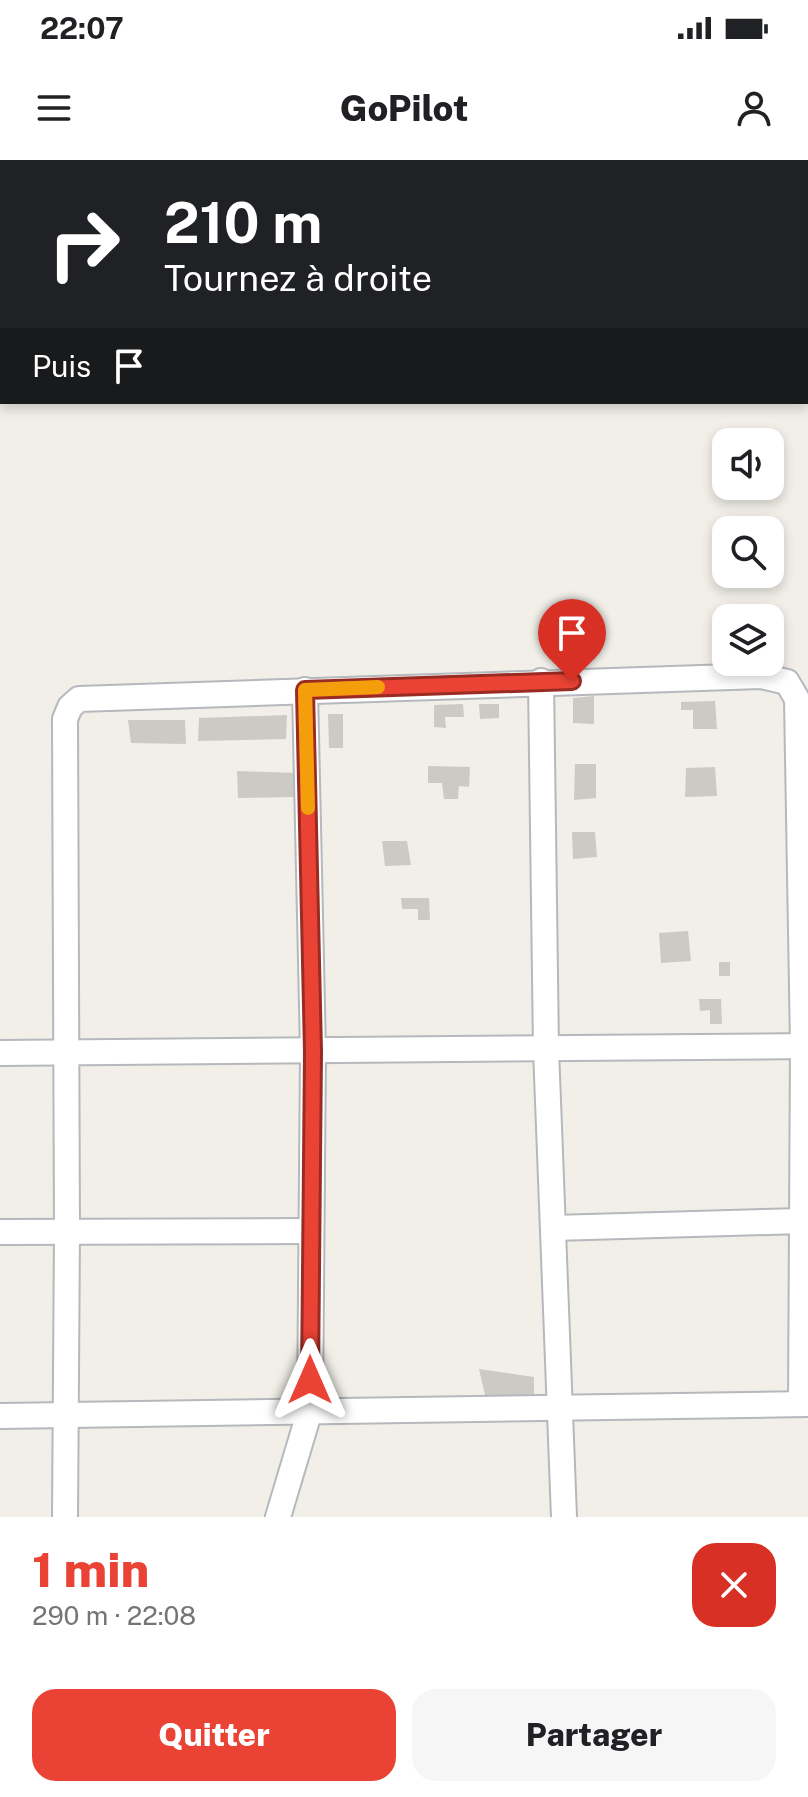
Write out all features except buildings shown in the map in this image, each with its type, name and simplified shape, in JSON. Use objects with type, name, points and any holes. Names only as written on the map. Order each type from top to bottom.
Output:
[{"type":"street","points":[[0,1416],[64,1416],[310,1410],[805,1404],[802,1221],[805,1046],[797,699],[787,682],[761,676],[541,681],[79,699],[70,707],[65,719],[67,1052],[64,1416],[65,1517]]},
{"type":"street","points":[[541,681],[546,1049],[564,1517]]},
{"type":"street","points":[[278,1517],[310,1410],[313,1052],[305,690]]},
{"type":"street","points":[[0,1053],[805,1046]]},
{"type":"street","points":[[553,1228],[802,1221]]},
{"type":"street","points":[[0,1232],[311,1231]]},
{"type":"slow traffic","points":[[308,808],[305,690],[378,687]]},
{"type":"route","points":[[310,1380],[313,1052],[305,690],[572,681]]}]
